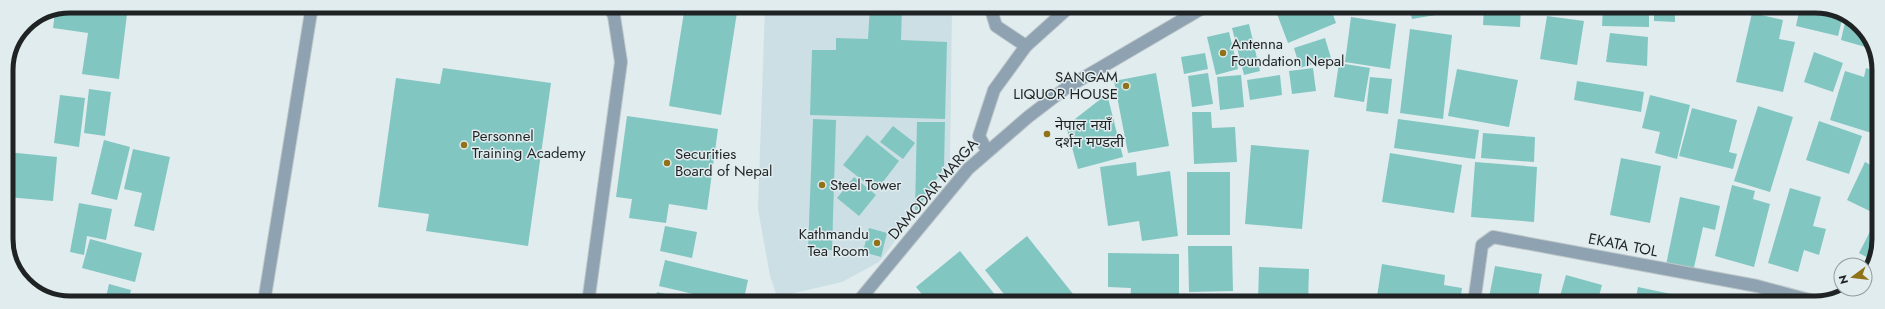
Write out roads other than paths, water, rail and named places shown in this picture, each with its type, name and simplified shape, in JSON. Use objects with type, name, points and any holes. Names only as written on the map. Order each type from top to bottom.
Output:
[{"type":"street","points":[[265,296],[311,13]]},
{"type":"street","points":[[589,296],[621,62],[612,13]]},
{"type":"street","points":[[992,13],[996,26],[1026,46]]},
{"type":"street","points":[[987,151],[979,136],[994,90],[1026,46],[1063,13]]},
{"type":"street","name":"DAMODAR MARGA","points":[[863,296],[968,169],[987,151],[1066,88],[1194,13]]},
{"type":"street","name":"EKATA TOL","points":[[1475,296],[1482,245],[1493,237],[1757,286],[1794,296]]},
{"type":"place","name":"Antenna Foundation Nepal","points":[[1223,53]]},
{"type":"place","name":"SANGAM LIQUOR HOUSE","points":[[1126,86]]},
{"type":"place","name":"नेपाल नयाँ दर्शन मण्डली","points":[[1047,134]]},
{"type":"place","name":"Personnel Training Academy","points":[[464,145]]},
{"type":"place","name":"Securities Board of Nepal","points":[[667,163]]},
{"type":"place","name":"Steel Tower","points":[[822,185]]},
{"type":"place","name":"Kathmandu Tea Room","points":[[877,243]]}]
